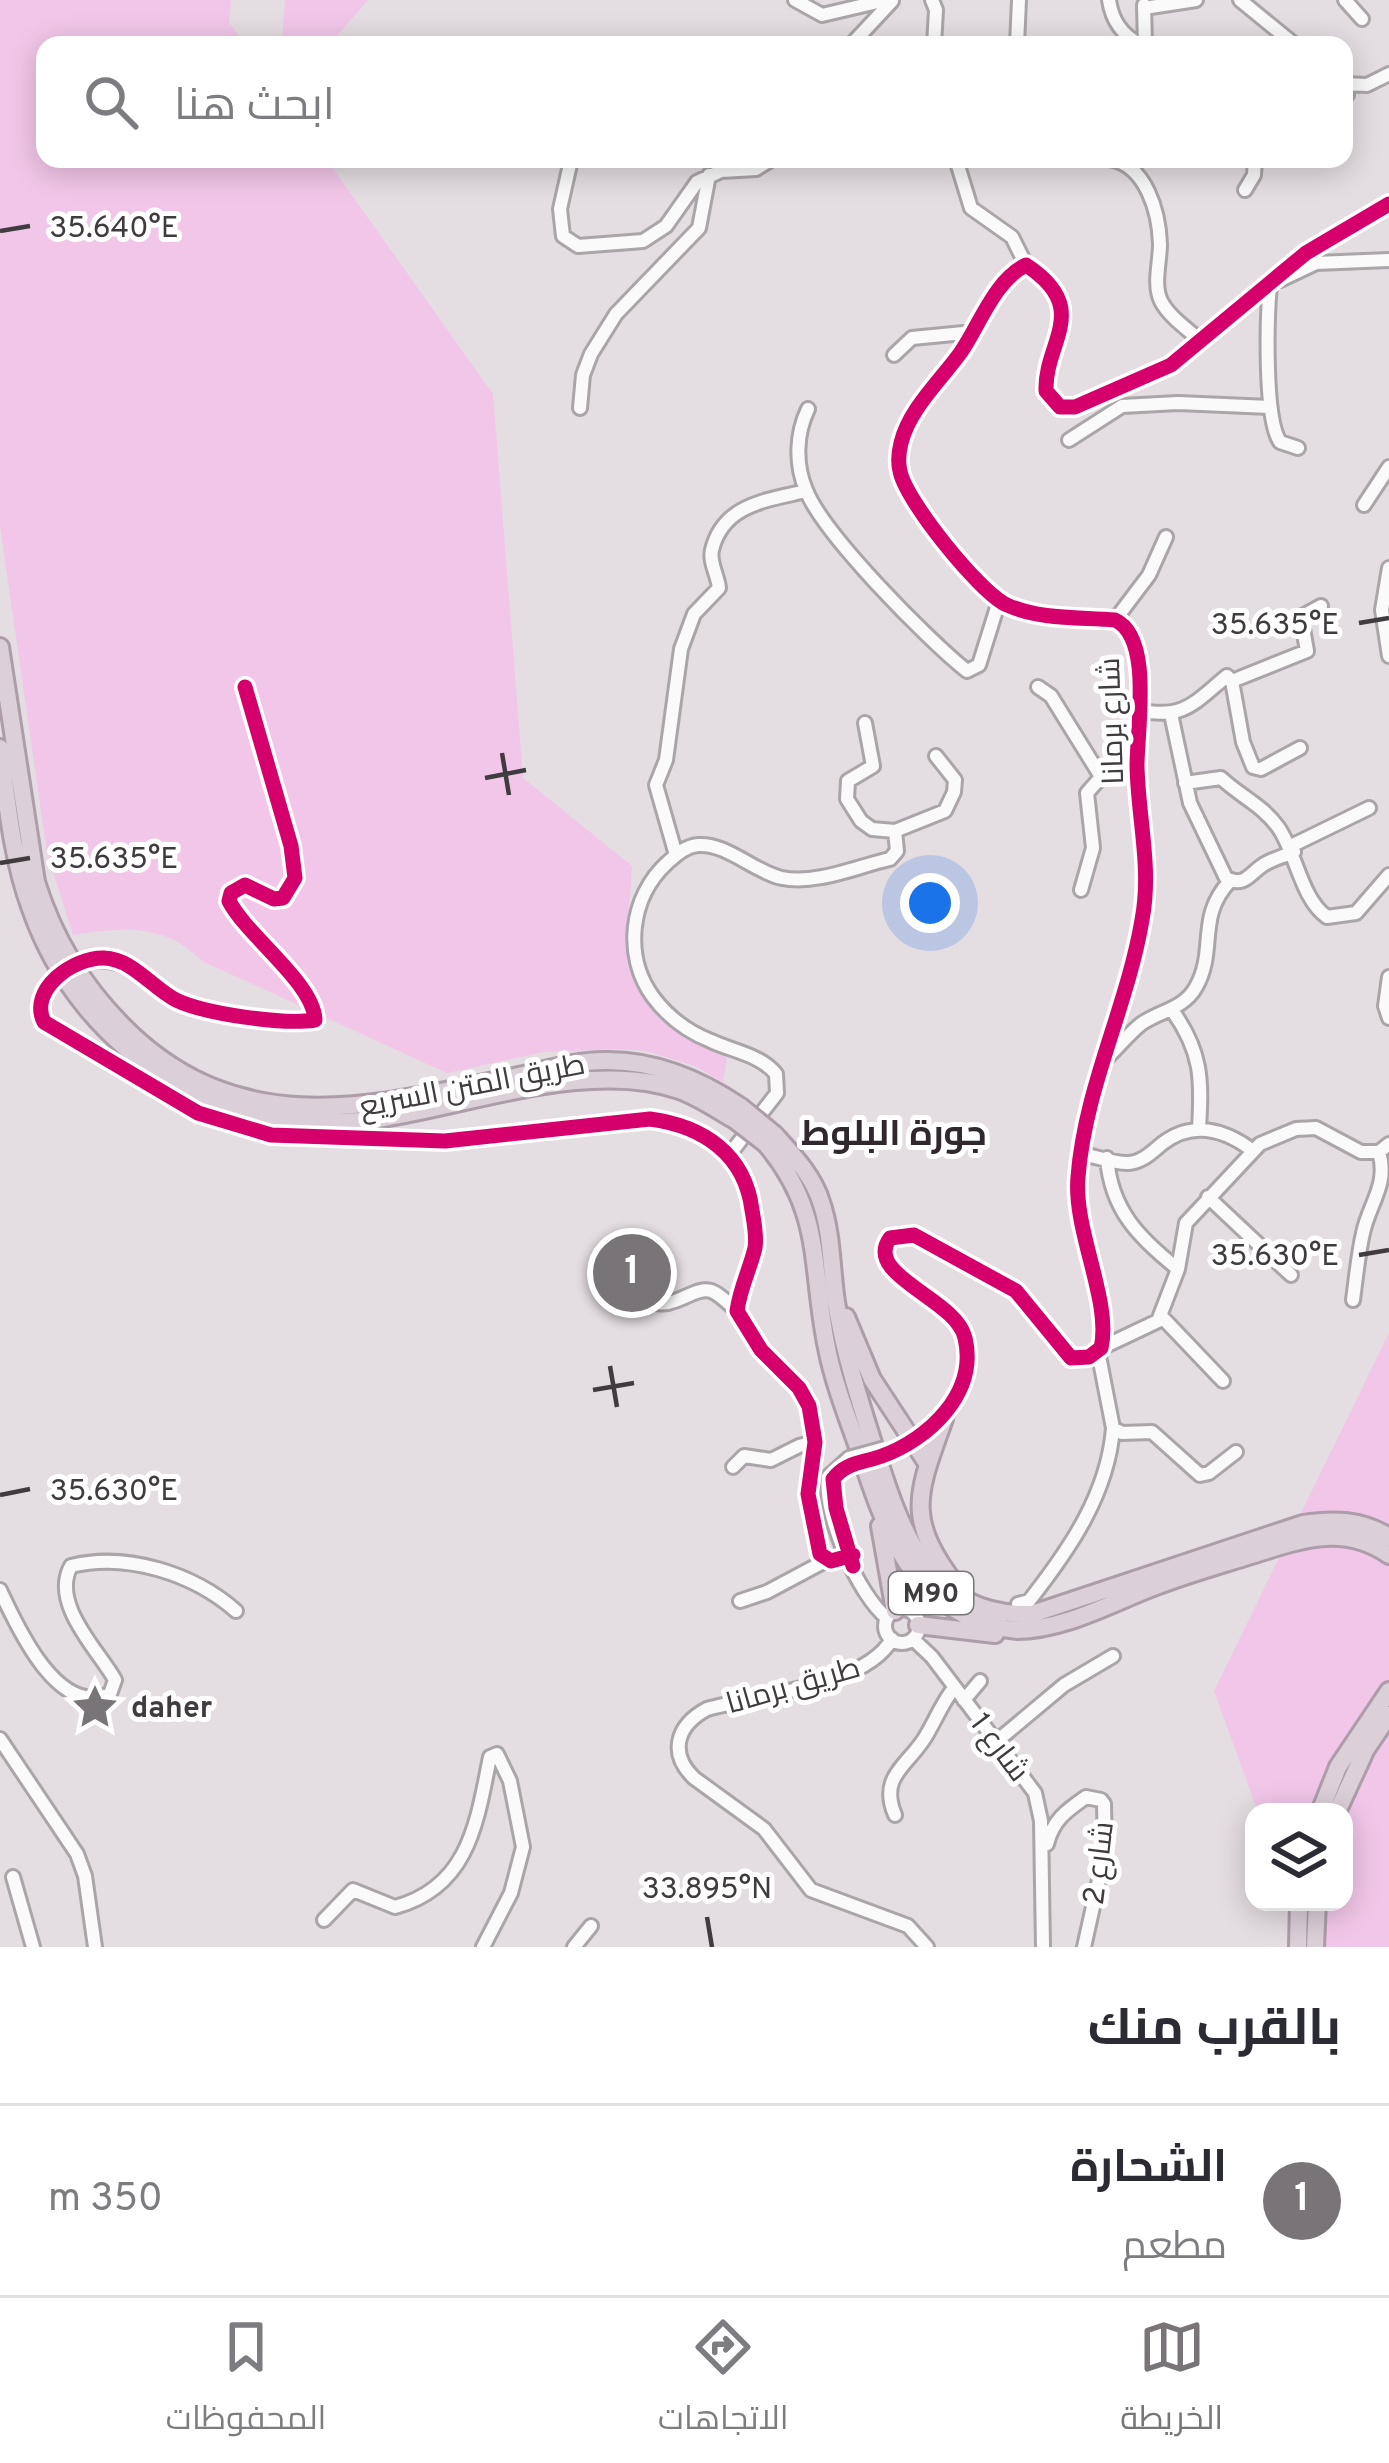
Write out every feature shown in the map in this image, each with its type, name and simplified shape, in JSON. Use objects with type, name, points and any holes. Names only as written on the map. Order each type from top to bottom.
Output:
[{"type":"highway","name":"طريق المتن السريع","points":[[0,647],[36,882],[45,912],[65,952],[105,1010],[151,1053],[218,1090],[270,1105],[342,1109],[603,1061],[646,1065],[685,1076],[799,1161],[821,1201],[849,1371],[900,1522],[936,1579],[970,1603]]},
{"type":"highway","name":"طريق المتن السريع","points":[[0,748],[23,887],[54,961],[74,993],[110,1034],[154,1072],[186,1091],[255,1116],[328,1124],[380,1119],[581,1080],[618,1078],[681,1090],[738,1114]]},
{"type":"highway","name":"طريق المتن السريع","points":[[770,1140],[804,1201],[827,1351],[894,1545],[930,1592],[981,1622],[1020,1630]]},
{"type":"highway","points":[[835,1295],[872,1378],[927,1463]]},
{"type":"highway","points":[[944,1419],[919,1492],[923,1527],[939,1563],[970,1603]]},
{"type":"highway","points":[[879,1507],[891,1614]]},
{"type":"highway","name":"M90","points":[[970,1603],[1008,1615],[1052,1610],[1188,1560],[1325,1520],[1357,1523],[1389,1537]]},
{"type":"highway","points":[[916,1632],[990,1634],[1062,1622],[1160,1584],[1313,1537],[1356,1537],[1389,1555]]},
{"type":"highway","points":[[1324,1803],[1338,1767],[1389,1691]]},
{"type":"highway","points":[[1341,1803],[1366,1749],[1389,1715]]},
{"type":"highway","points":[[1298,1947],[1299,1911]]},
{"type":"highway","points":[[1315,1947],[1317,1911]]},
{"type":"street","points":[[795,0],[822,15],[890,0]]},
{"type":"street","points":[[859,36],[890,0]]},
{"type":"street","points":[[932,0],[935,36]]},
{"type":"street","points":[[1017,36],[1019,0]]},
{"type":"street","points":[[1108,0],[1121,31],[1129,36]]},
{"type":"street","points":[[1143,36],[1144,4],[1196,0]]},
{"type":"street","points":[[1240,0],[1284,36]]},
{"type":"street","points":[[1345,0],[1363,19]]},
{"type":"street","points":[[936,22],[944,36]]},
{"type":"street","points":[[1353,90],[1389,74]]},
{"type":"street","points":[[569,168],[559,222],[563,236],[578,246],[656,236],[689,191],[709,176],[758,168]]},
{"type":"street","points":[[959,168],[971,208],[1012,237],[1026,265],[1051,287],[1062,318],[1062,336],[1046,380],[1049,399],[1060,406],[1075,407],[1154,376],[1202,342],[1306,253],[1389,204]]},
{"type":"street","points":[[1131,168],[1153,203],[1160,242],[1159,296],[1167,311],[1202,342]]},
{"type":"street","points":[[1245,190],[1254,168]]},
{"type":"street","points":[[580,408],[583,375],[591,354],[616,314],[699,228],[709,176]]},
{"type":"street","points":[[1273,284],[1316,263],[1389,260]]},
{"type":"street","name":"شارع برمانا","points":[[1026,265],[997,293],[915,414],[902,439],[900,471],[960,565],[999,601],[1038,615],[1115,620],[1126,625],[1138,650],[1137,736],[1146,896],[1130,971],[1100,1065],[1081,1154],[1078,1200],[1103,1328],[1100,1350],[1113,1428]]},
{"type":"street","points":[[1273,284],[1265,331],[1274,434],[1280,442],[1298,448]]},
{"type":"street","points":[[894,355],[913,338],[974,332]]},
{"type":"street","points":[[1100,398],[1115,408]]},
{"type":"street","points":[[1069,440],[1115,408],[1178,403],[1270,407]]},
{"type":"street","points":[[808,409],[799,448],[806,491],[856,560],[967,671],[979,665],[999,601]]},
{"type":"street","points":[[1364,506],[1389,466]]},
{"type":"street","points":[[676,855],[656,785],[666,760],[681,649],[694,614],[719,588],[712,548],[731,517],[749,504],[806,491]]},
{"type":"street","points":[[1115,620],[1149,575],[1166,538]]},
{"type":"street","points":[[1389,568],[1382,610],[1389,656]]},
{"type":"street","points":[[1232,681],[1307,651],[1301,616],[1321,606]]},
{"type":"street","points":[[1138,710],[1172,714],[1198,703],[1227,676],[1253,767],[1261,769],[1300,748]]},
{"type":"street","points":[[245,687],[286,829],[295,878],[283,898],[274,899],[244,885],[231,893],[229,901],[301,989],[315,1020],[215,1012],[177,1000],[119,961],[99,958],[79,964],[51,983],[39,1004],[44,1022],[198,1113],[271,1135],[445,1142],[650,1119],[695,1130],[730,1154],[747,1185],[756,1237],[737,1311]]},
{"type":"street","points":[[1037,687],[1052,696],[1100,775]]},
{"type":"street","points":[[1172,714],[1197,824],[1230,881]]},
{"type":"street","points":[[866,723],[873,766],[848,781],[847,799],[866,826],[895,831],[938,817],[951,802],[955,780],[936,756]]},
{"type":"street","points":[[1081,890],[1093,848],[1087,793],[1137,736]]},
{"type":"street","points":[[1185,783],[1224,780],[1264,810],[1293,849],[1317,909],[1332,918],[1356,913],[1389,875]]},
{"type":"street","points":[[1100,1065],[1138,1027],[1172,1010],[1197,986],[1209,910],[1230,881],[1245,881],[1265,864],[1369,808]]},
{"type":"street","points":[[730,1154],[766,1112],[778,1083],[771,1067],[707,1040],[676,1021],[652,996],[641,976],[633,925],[647,886],[685,848],[709,846],[753,870],[787,880],[894,856],[895,831]]},
{"type":"street","points":[[1389,977],[1385,1006],[1389,1018]]},
{"type":"street","points":[[1172,1010],[1190,1035],[1198,1059],[1199,1129]]},
{"type":"street","points":[[891,1614],[886,1631],[892,1639],[900,1643],[916,1632],[911,1612],[891,1614],[868,1598],[830,1510],[826,1485],[830,1472],[890,1450],[944,1419],[967,1357],[964,1335],[949,1310],[892,1272],[883,1253],[890,1238],[914,1235],[1016,1291],[1071,1358],[1088,1357],[1149,1328],[1161,1316],[1178,1269],[1186,1223],[1252,1150],[1296,1129],[1316,1128],[1361,1152],[1384,1148],[1381,1189],[1363,1233],[1353,1300]]},
{"type":"street","points":[[1081,1154],[1137,1162],[1175,1135],[1199,1129],[1227,1135],[1252,1150]]},
{"type":"street","points":[[1108,1159],[1109,1186],[1126,1220],[1178,1269]]},
{"type":"street","points":[[1208,1197],[1291,1275]]},
{"type":"street","points":[[618,1284],[634,1296],[657,1303],[702,1289],[718,1294],[804,1396],[812,1413],[815,1442],[808,1494],[817,1546],[827,1560]]},
{"type":"street","points":[[1161,1316],[1222,1382]]},
{"type":"street","points":[[1018,1604],[1029,1600],[1085,1522],[1112,1445],[1113,1428],[1152,1432],[1200,1475],[1236,1452]]},
{"type":"street","points":[[733,1467],[744,1456],[771,1460],[815,1442]]},
{"type":"street","points":[[740,1601],[827,1560],[851,1559]]},
{"type":"street","points":[[0,1590],[34,1657],[70,1688],[95,1697],[110,1694],[115,1680],[78,1628],[67,1582],[71,1566],[134,1566],[179,1574],[236,1611]]},
{"type":"street","name":"شارع 1","points":[[916,1632],[1035,1793],[1041,1821],[1043,1947]]},
{"type":"street","name":"طريق برمانا","points":[[892,1639],[881,1656],[851,1675],[707,1709],[687,1723],[678,1751],[694,1778],[764,1829],[811,1890],[908,1926],[927,1947]]},
{"type":"street","points":[[997,1741],[1064,1684],[1113,1656]]},
{"type":"street","points":[[964,1700],[980,1681]]},
{"type":"street","points":[[895,1815],[890,1799],[893,1772],[923,1741],[954,1688]]},
{"type":"street","points":[[0,1739],[77,1854],[85,1876],[95,1947]]},
{"type":"street","points":[[324,1920],[353,1890],[395,1907],[444,1883],[476,1828],[490,1757],[495,1753],[506,1768],[523,1847],[511,1893],[483,1947]]},
{"type":"street","name":"شارع 2","points":[[1042,1857],[1062,1814],[1086,1797],[1101,1800],[1106,1843],[1084,1947]]},
{"type":"street","points":[[13,1877],[33,1947]]},
{"type":"street","points":[[574,1947],[591,1926]]},
{"type":"shaded area","points":[[0,0],[231,0],[229,22],[239,36],[36,36],[36,168],[332,168],[493,394],[523,778],[632,866],[629,952],[640,989],[669,1024],[727,1058],[723,1082],[695,1066],[646,1051],[619,1049],[544,1052],[447,1073],[202,961],[158,934],[108,930],[73,935],[47,852],[0,526]]},
{"type":"shaded area","points":[[285,0],[368,0],[337,36],[283,36]]},
{"type":"shaded area","points":[[1389,1333],[1389,1947],[1307,1947],[1294,1911],[1353,1911],[1353,1803],[1255,1803],[1214,1691]]},
{"type":"cycle path","points":[[853,1566],[833,1479],[849,1466],[900,1448],[932,1426],[957,1395],[967,1358],[958,1324],[889,1264],[885,1252],[890,1238],[914,1235],[1016,1291],[1071,1358],[1089,1357],[1101,1348],[1101,1309],[1081,1220],[1078,1177],[1089,1111],[1135,953],[1145,901],[1137,766],[1139,664],[1127,630],[1115,620],[1033,613],[995,597],[945,544],[905,485],[899,461],[905,430],[1005,281],[1026,265],[1046,281],[1061,311],[1046,391],[1060,407],[1075,407],[1171,365],[1306,253],[1389,204]]},
{"type":"cycle path","points":[[245,687],[291,846],[295,878],[283,898],[274,899],[245,885],[231,893],[229,901],[304,991],[315,1020],[265,1020],[189,1005],[124,963],[104,958],[79,963],[56,978],[42,998],[44,1022],[198,1113],[271,1135],[445,1141],[650,1119],[704,1136],[741,1173],[752,1210],[755,1248],[737,1311],[761,1350],[799,1388],[809,1406],[815,1442],[808,1494],[820,1554],[831,1561],[853,1555]]},
{"type":"place","name":"الشحارة","points":[[632,1273]]},
{"type":"place","name":"daher","points":[[95,1707]]},
{"type":"district","name":"جورة البلوط","points":[[894,1132]]}]
